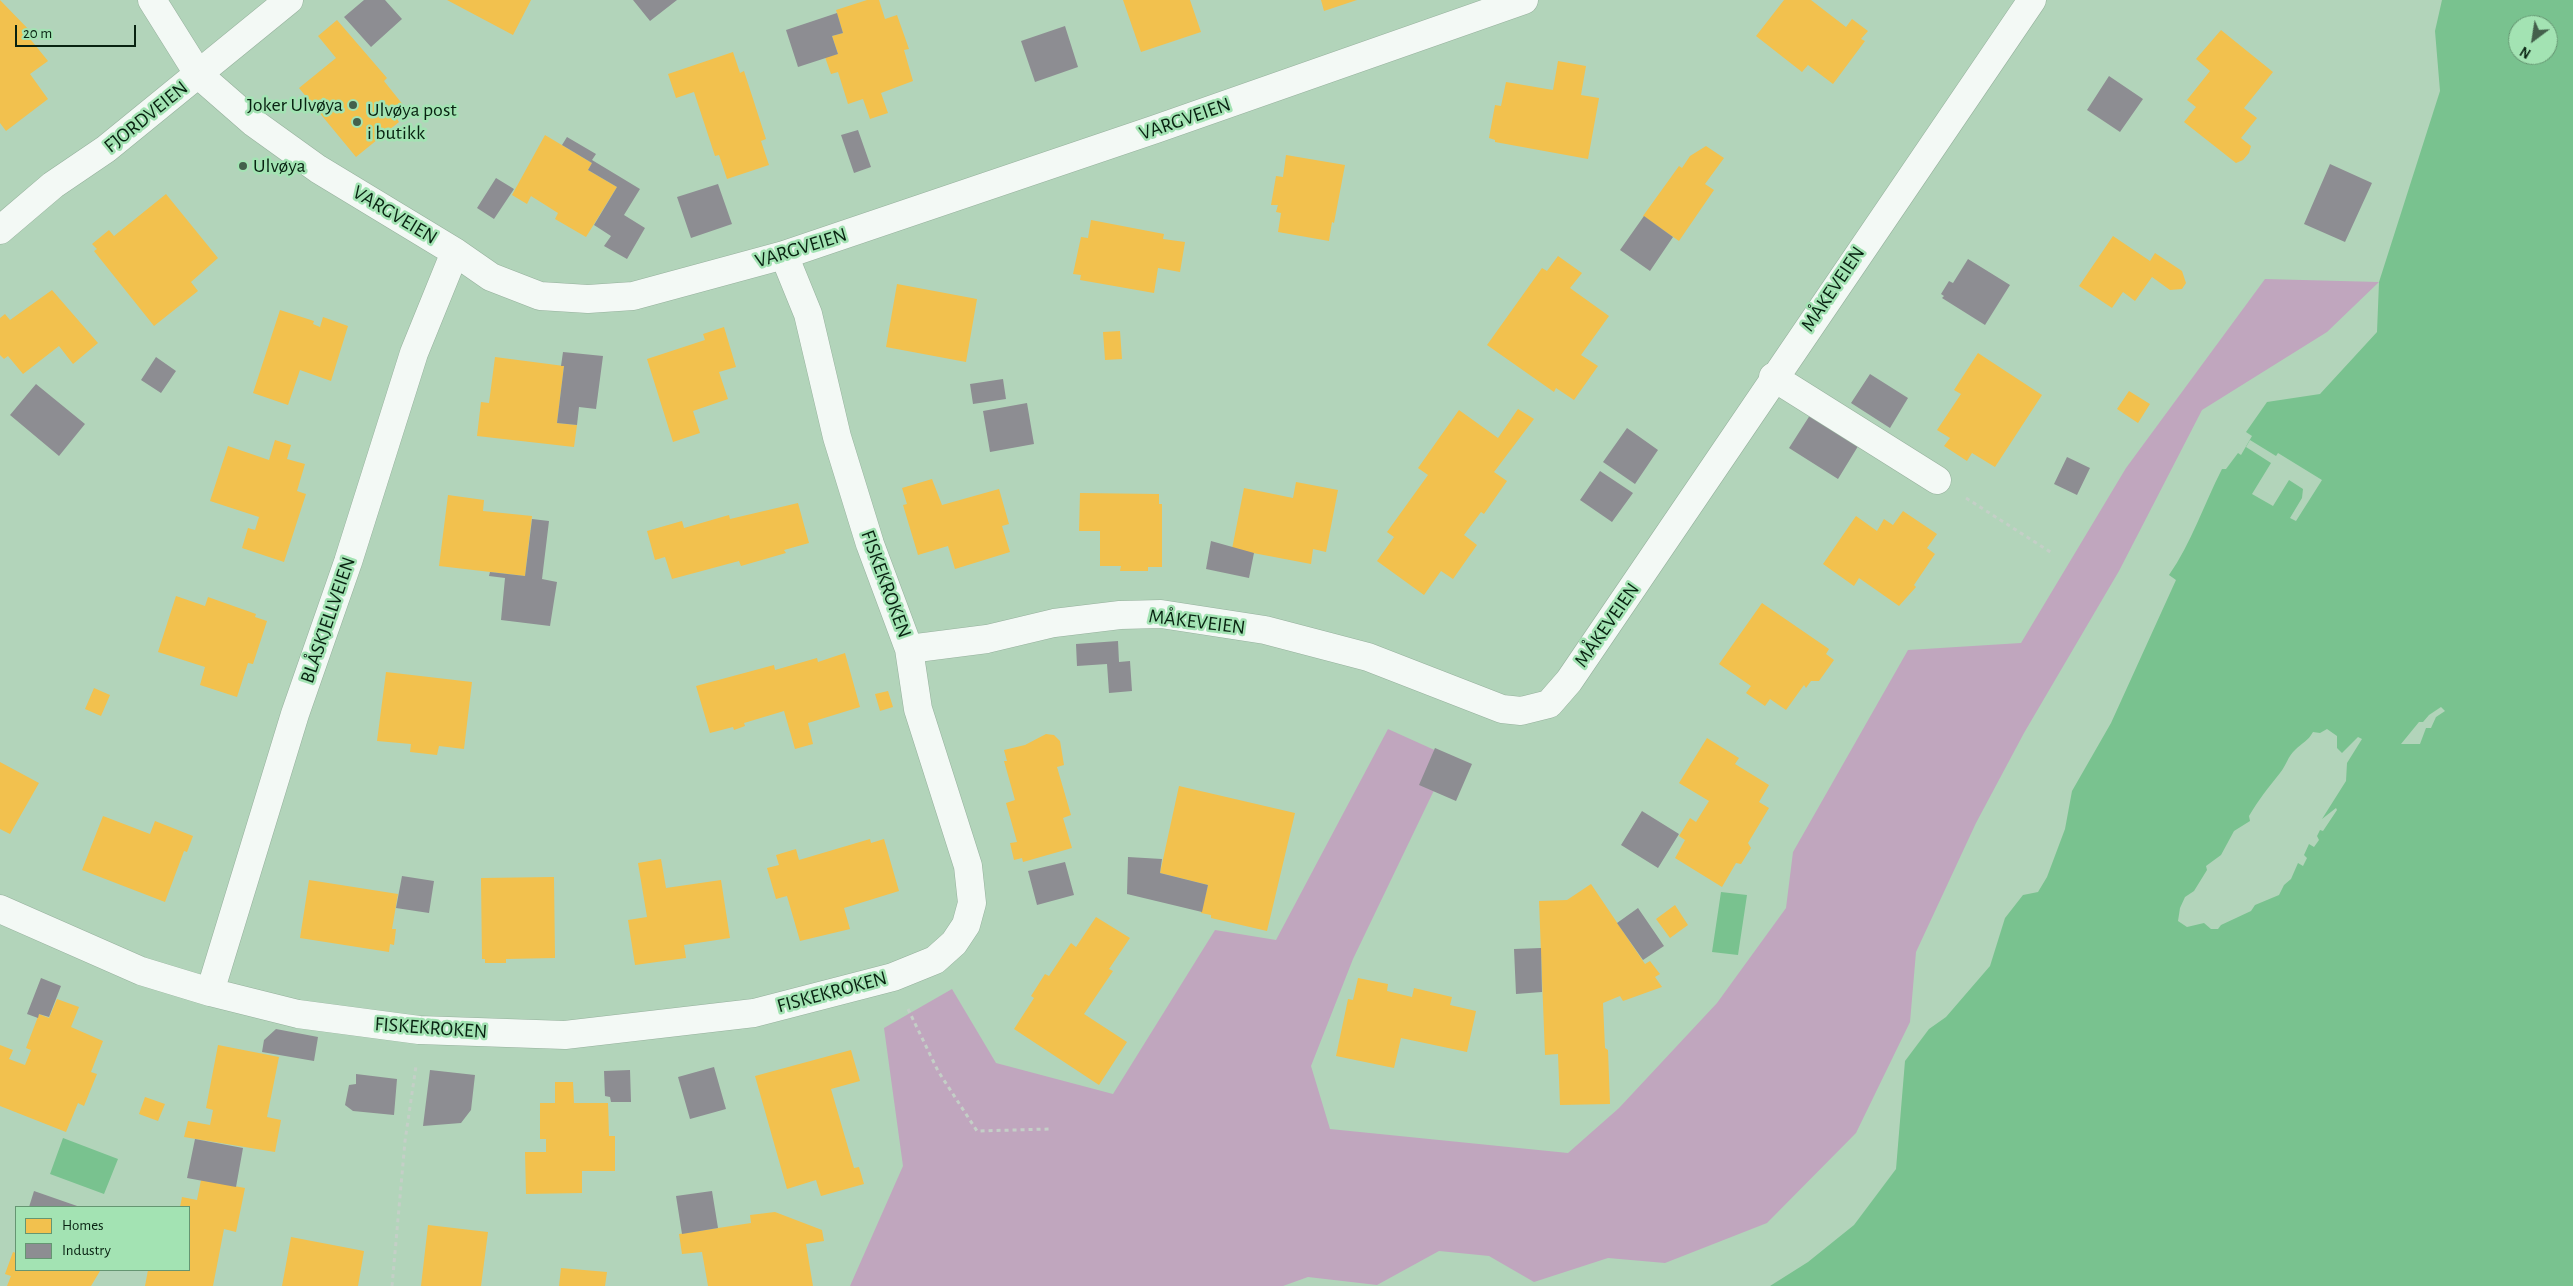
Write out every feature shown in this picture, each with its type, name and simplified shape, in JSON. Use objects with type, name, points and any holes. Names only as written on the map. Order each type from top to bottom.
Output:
[{"type":"street","name":"VARGVEIEN","points":[[152,0],[199,74],[254,123],[318,169],[455,252],[490,277],[540,296],[588,299],[632,296],[784,255],[1156,129],[1524,0]]},
{"type":"street","name":"FJORDVEIEN","points":[[0,230],[53,185],[106,149],[289,0]]},
{"type":"street","name":"MÅKEVEIEN","points":[[909,649],[987,639],[1054,624],[1120,615],[1161,614],[1265,630],[1368,657],[1502,709],[1521,711],[1549,704],[1568,681],[1662,546],[1773,377],[2032,0]]},
{"type":"street","name":"BLÅSKJELLVEIEN","points":[[210,992],[296,714],[348,562],[414,353],[455,252]]},
{"type":"street","name":"FISKEKROKEN","points":[[0,909],[141,970],[210,992],[298,1014],[419,1030],[565,1035],[754,1012],[893,977],[935,960],[954,943],[966,925],[972,903],[968,866],[918,709],[909,649],[870,544],[838,437],[808,314],[784,255]]},
{"type":"street","points":[[1773,377],[1937,480]]},
{"type":"path","points":[[1980,506],[2052,553]]},
{"type":"path","points":[[893,977],[938,1071],[977,1131],[1050,1128]]},
{"type":"path","points":[[392,1286],[406,1141],[414,1088]]},
{"type":"shaded area","points":[[2442,0],[2573,0],[2573,1286],[1770,1286],[1808,1262],[1854,1225],[1896,1169],[1905,1061],[1929,1029],[1946,1017],[1990,966],[2005,918],[2023,895],[2038,892],[2047,877],[2065,829],[2072,791],[2111,723],[2176,580],[2169,575],[2191,537],[2222,469],[2226,469],[2238,453],[2241,455],[2252,436],[2246,432],[2267,402],[2320,394],[2377,332],[2379,282],[2440,91],[2435,31]],"holes":[[[2441,707],[2445,711],[2436,717],[2431,728],[2426,728],[2420,744],[2401,744],[2419,722],[2423,722],[2429,715]],[[2327,729],[2337,736],[2337,748],[2342,753],[2358,737],[2362,739],[2347,763],[2346,781],[2322,819],[2336,808],[2337,810],[2323,831],[2320,830],[2317,836],[2319,840],[2314,847],[2309,844],[2304,855],[2307,858],[2303,866],[2298,863],[2291,879],[2284,885],[2279,895],[2255,905],[2251,911],[2221,925],[2218,929],[2211,929],[2204,923],[2187,927],[2178,921],[2180,908],[2185,897],[2194,891],[2207,870],[2206,866],[2221,855],[2234,831],[2250,821],[2249,816],[2293,752],[2313,732],[2320,733]]]},
{"type":"shaded area","points":[[2265,279],[2379,282],[2327,332],[2202,410],[2119,571],[2024,733],[1976,823],[1916,952],[1910,1022],[1856,1133],[1767,1223],[1665,1263],[1608,1258],[1534,1282],[1489,1256],[1439,1251],[1377,1285],[1308,1277],[1283,1286],[850,1286],[903,1166],[884,1028],[952,989],[996,1063],[1113,1094],[1215,930],[1276,940],[1388,729],[1450,757],[1353,959],[1311,1066],[1330,1129],[1568,1153],[1619,1108],[1717,1003],[1786,908],[1793,852],[1908,650],[2021,643],[2126,468]]},
{"type":"shaded area","points":[[1721,892],[1747,895],[1738,955],[1712,952]]},
{"type":"shaded area","points":[[63,1138],[118,1159],[104,1194],[50,1174]]},
{"type":"pier","points":[[2250,440],[2276,456],[2278,453],[2322,480],[2296,521],[2290,518],[2302,498],[2303,489],[2289,480],[2273,506],[2252,494],[2271,463],[2246,447]]},
{"type":"building: Homes","points":[[0,0],[33,34],[31,40],[48,61],[30,74],[48,99],[6,131],[0,123]]},
{"type":"building: Homes","points":[[447,0],[531,0],[513,35]]},
{"type":"building: Homes","points":[[867,0],[879,0],[885,19],[897,15],[909,49],[904,50],[913,81],[881,93],[888,113],[870,119],[863,99],[848,104],[838,72],[831,74],[825,57],[838,54],[832,36],[843,33],[836,10]]},
{"type":"building: Homes","points":[[1123,0],[1190,0],[1201,32],[1141,52]]},
{"type":"building: Homes","points":[[1321,0],[1357,0],[1324,11]]},
{"type":"building: Homes","points":[[1784,0],[1811,0],[1846,27],[1852,19],[1868,31],[1861,39],[1865,41],[1833,84],[1808,65],[1802,72],[1756,36]]},
{"type":"building: Homes","points":[[337,20],[387,78],[384,81],[408,111],[397,119],[399,122],[356,157],[299,88],[336,58],[318,36]]},
{"type":"building: Homes","points":[[2221,30],[2273,72],[2244,108],[2257,118],[2241,138],[2251,146],[2249,153],[2243,160],[2236,163],[2184,122],[2196,107],[2187,100],[2210,71],[2196,59]]},
{"type":"building: Homes","points":[[733,52],[740,73],[744,71],[766,139],[761,141],[769,165],[727,179],[719,155],[715,156],[694,92],[676,98],[668,74]]},
{"type":"building: Homes","points":[[1558,61],[1586,66],[1581,95],[1599,98],[1588,159],[1495,142],[1495,140],[1489,138],[1495,105],[1501,106],[1506,82],[1553,90]]},
{"type":"building: Homes","points":[[545,135],[592,163],[588,170],[617,187],[586,237],[555,219],[558,213],[531,196],[527,204],[512,195]]},
{"type":"building: Homes","points":[[1706,146],[1724,158],[1705,184],[1714,190],[1679,241],[1643,216],[1679,166],[1682,168],[1690,156]]},
{"type":"building: Homes","points":[[1286,155],[1345,165],[1329,241],[1278,232],[1281,213],[1276,212],[1278,205],[1271,205],[1276,176],[1283,177]]},
{"type":"building: Homes","points":[[166,194],[218,258],[191,282],[198,291],[154,326],[94,251],[97,249],[92,244],[109,230],[114,236]]},
{"type":"building: Homes","points":[[1091,220],[1164,234],[1163,239],[1185,242],[1180,272],[1158,268],[1154,293],[1080,280],[1081,275],[1073,274],[1081,237],[1088,238]]},
{"type":"building: Homes","points":[[2113,236],[2150,261],[2155,253],[2182,271],[2186,283],[2182,289],[2170,290],[2152,277],[2135,301],[2123,292],[2112,308],[2079,286]]},
{"type":"building: Homes","points":[[1558,256],[1582,273],[1570,288],[1609,316],[1581,355],[1598,366],[1574,400],[1556,388],[1554,392],[1487,345],[1542,268],[1547,271]]},
{"type":"building: Homes","points":[[897,284],[977,299],[966,362],[886,347]]},
{"type":"building: Homes","points":[[52,290],[98,343],[73,364],[59,346],[23,374],[8,356],[4,359],[0,355],[0,318],[5,314],[10,320]]},
{"type":"building: Homes","points":[[280,310],[314,321],[313,324],[320,327],[323,317],[348,326],[331,381],[300,370],[288,405],[253,393]]},
{"type":"building: Homes","points":[[724,327],[736,367],[719,372],[728,399],[693,411],[700,433],[673,442],[647,359],[705,340],[703,334]]},
{"type":"building: Homes","points":[[1120,331],[1122,359],[1105,360],[1103,332]]},
{"type":"building: Homes","points":[[1978,353],[2042,395],[1995,467],[1972,453],[1967,461],[1944,446],[1950,438],[1937,430],[1961,394],[1954,390]]},
{"type":"building: Homes","points":[[495,357],[564,366],[557,423],[577,425],[574,447],[477,436],[481,402],[489,403]]},
{"type":"building: Homes","points":[[2129,391],[2150,404],[2138,423],[2117,409]]},
{"type":"building: Homes","points":[[1518,409],[1534,419],[1494,472],[1507,481],[1484,514],[1481,512],[1464,535],[1477,545],[1453,579],[1441,571],[1424,595],[1377,561],[1394,537],[1387,532],[1428,475],[1418,468],[1459,410],[1498,438]]},
{"type":"building: Homes","points":[[275,440],[291,445],[287,459],[305,464],[297,491],[306,494],[284,562],[242,548],[248,528],[255,530],[259,517],[210,501],[228,446],[269,460]]},
{"type":"building: Homes","points":[[932,479],[942,505],[999,489],[1009,524],[1002,526],[1010,552],[955,569],[948,546],[918,555],[903,505],[907,504],[902,488]]},
{"type":"building: Homes","points":[[1296,482],[1338,490],[1326,552],[1313,549],[1311,564],[1232,549],[1244,488],[1293,498]]},
{"type":"building: Homes","points":[[1080,493],[1159,494],[1159,504],[1162,504],[1162,567],[1148,567],[1148,571],[1120,571],[1121,566],[1100,566],[1100,531],[1079,531]]},
{"type":"building: Homes","points":[[448,495],[484,500],[483,511],[532,516],[525,576],[439,566]]},
{"type":"building: Homes","points":[[798,503],[809,543],[784,550],[786,553],[741,566],[739,561],[672,579],[665,557],[655,560],[647,531],[682,521],[684,528],[729,515],[730,519]]},
{"type":"building: Homes","points":[[1903,511],[1937,534],[1927,548],[1935,554],[1914,585],[1916,587],[1899,606],[1859,578],[1854,586],[1823,564],[1856,516],[1877,531],[1884,519],[1893,525]]},
{"type":"building: Homes","points":[[176,596],[205,606],[208,597],[256,614],[255,617],[267,621],[253,664],[248,663],[237,697],[200,685],[205,667],[158,652]]},
{"type":"building: Homes","points":[[1762,603],[1829,649],[1826,654],[1834,660],[1819,681],[1811,681],[1806,688],[1804,685],[1786,710],[1770,699],[1765,706],[1746,693],[1751,686],[1719,664]]},
{"type":"building: Homes","points":[[845,653],[860,707],[808,723],[813,744],[795,749],[784,711],[744,723],[745,726],[734,730],[733,727],[710,733],[696,686],[774,665],[775,670],[817,658],[818,662]]},
{"type":"building: Homes","points":[[386,672],[472,682],[464,749],[439,746],[437,755],[410,752],[411,744],[377,741]]},
{"type":"building: Homes","points":[[94,688],[110,695],[101,716],[85,709]]},
{"type":"building: Homes","points":[[888,691],[893,707],[880,711],[875,694]]},
{"type":"building: Homes","points":[[1046,734],[1054,735],[1060,741],[1064,765],[1057,767],[1071,815],[1063,818],[1072,848],[1023,862],[1022,858],[1014,860],[1010,843],[1017,842],[1006,803],[1015,800],[1004,761],[1007,761],[1004,750],[1025,745]]},
{"type":"building: Homes","points":[[1707,738],[1739,758],[1735,764],[1769,785],[1759,802],[1769,808],[1748,843],[1751,848],[1741,864],[1736,863],[1722,887],[1675,858],[1685,840],[1679,836],[1690,818],[1696,822],[1709,801],[1679,783]]},
{"type":"building: Homes","points":[[0,762],[39,783],[10,834],[0,829]]},
{"type":"building: Homes","points":[[1179,786],[1295,813],[1267,931],[1211,918],[1211,915],[1201,913],[1208,885],[1160,873]]},
{"type":"building: Homes","points":[[103,816],[150,834],[155,821],[193,836],[187,852],[184,851],[165,902],[82,870]]},
{"type":"building: Homes","points":[[870,839],[871,843],[884,839],[899,891],[844,908],[850,929],[800,941],[787,896],[776,899],[767,868],[779,865],[776,855],[796,849],[799,860]]},
{"type":"building: Homes","points":[[661,859],[666,888],[721,880],[730,938],[684,945],[686,958],[635,965],[628,920],[647,917],[638,863]]},
{"type":"building: Homes","points":[[554,877],[555,958],[506,959],[506,963],[485,963],[485,959],[482,959],[481,878]]},
{"type":"building: Homes","points":[[309,880],[398,894],[392,929],[396,929],[394,945],[390,944],[389,952],[300,938]]},
{"type":"building: Homes","points":[[1591,884],[1645,964],[1650,961],[1660,974],[1655,977],[1662,987],[1623,1001],[1620,996],[1603,1003],[1605,1048],[1608,1050],[1610,1104],[1560,1105],[1558,1054],[1545,1055],[1539,901],[1567,900]]},
{"type":"building: Homes","points":[[1675,905],[1688,925],[1670,938],[1656,919]]},
{"type":"building: Homes","points":[[1096,917],[1130,938],[1109,969],[1113,971],[1084,1014],[1127,1042],[1099,1085],[1014,1029],[1034,998],[1031,996],[1045,974],[1049,976],[1071,943],[1076,947]]},
{"type":"building: Homes","points":[[1358,978],[1388,984],[1387,991],[1412,997],[1414,988],[1452,997],[1450,1005],[1476,1011],[1467,1052],[1401,1038],[1394,1068],[1336,1056],[1348,999],[1353,1000]]},
{"type":"building: Homes","points":[[57,999],[79,1007],[71,1027],[103,1041],[91,1072],[97,1074],[84,1106],[78,1103],[66,1132],[0,1106],[0,1045],[13,1050],[9,1059],[25,1065],[31,1050],[26,1048],[39,1014],[49,1018]]},
{"type":"building: Homes","points":[[218,1045],[279,1057],[267,1117],[281,1120],[275,1152],[184,1137],[188,1121],[210,1125],[213,1110],[206,1108]]},
{"type":"building: Homes","points":[[851,1050],[860,1081],[831,1089],[854,1168],[859,1167],[864,1184],[821,1196],[816,1180],[787,1189],[755,1076]]},
{"type":"building: Homes","points":[[555,1082],[573,1082],[574,1103],[608,1103],[609,1136],[615,1136],[615,1171],[582,1171],[582,1193],[526,1194],[525,1152],[546,1152],[546,1139],[540,1139],[540,1103],[555,1103]]},
{"type":"building: Homes","points":[[145,1097],[165,1104],[158,1121],[139,1114]]},
{"type":"building: Homes","points":[[201,1180],[245,1188],[236,1232],[224,1229],[213,1286],[145,1286],[148,1271],[190,1271],[190,1206],[180,1206],[182,1197],[197,1200]]},
{"type":"building: Homes","points":[[775,1212],[822,1230],[824,1241],[806,1244],[813,1286],[708,1286],[702,1252],[682,1254],[679,1234],[751,1223],[750,1215]]},
{"type":"building: Homes","points":[[428,1225],[488,1232],[481,1286],[421,1286]]},
{"type":"building: Homes","points":[[291,1237],[364,1251],[358,1286],[282,1286]]},
{"type":"building: Homes","points":[[13,1252],[15,1253],[15,1271],[100,1271],[91,1286],[7,1286],[11,1276],[5,1274]]},
{"type":"building: Homes","points":[[561,1268],[607,1272],[605,1286],[559,1286]]},
{"type":"building: Industry","points":[[364,0],[385,0],[402,19],[371,47],[344,17]]},
{"type":"building: Industry","points":[[633,0],[677,0],[650,21]]},
{"type":"building: Industry","points":[[837,13],[843,33],[832,36],[838,54],[798,67],[786,30]]},
{"type":"building: Industry","points":[[1065,26],[1078,67],[1035,82],[1021,41]]},
{"type":"building: Industry","points":[[2109,76],[2143,99],[2120,132],[2087,110]]},
{"type":"building: Industry","points":[[858,130],[871,167],[854,173],[841,135]]},
{"type":"building: Industry","points":[[567,137],[596,154],[592,160],[640,189],[624,215],[645,228],[627,259],[604,246],[611,236],[594,225],[617,187],[588,170],[592,163],[562,145]]},
{"type":"building: Industry","points":[[2330,164],[2372,183],[2345,242],[2304,224]]},
{"type":"building: Industry","points":[[496,178],[514,189],[494,219],[477,208]]},
{"type":"building: Industry","points":[[718,184],[732,224],[691,238],[677,197]]},
{"type":"building: Industry","points":[[1644,216],[1673,237],[1650,271],[1620,250]]},
{"type":"building: Industry","points":[[1968,259],[2010,285],[1985,325],[1942,298],[1944,296],[1941,294],[1949,281],[1953,283]]},
{"type":"building: Industry","points":[[563,352],[603,356],[596,409],[579,407],[577,425],[557,423],[564,366],[561,366]]},
{"type":"building: Industry","points":[[156,357],[176,371],[161,393],[141,380]]},
{"type":"building: Industry","points":[[1870,374],[1908,398],[1890,428],[1851,403]]},
{"type":"building: Industry","points":[[1003,379],[1006,399],[973,404],[970,384]]},
{"type":"building: Industry","points":[[36,384],[85,424],[59,456],[10,415]]},
{"type":"building: Industry","points":[[1027,403],[1034,444],[990,452],[983,411]]},
{"type":"building: Industry","points":[[1812,412],[1860,443],[1838,479],[1789,448]]},
{"type":"building: Industry","points":[[1627,428],[1658,450],[1635,484],[1603,462]]},
{"type":"building: Industry","points":[[2067,457],[2090,468],[2077,495],[2054,484]]},
{"type":"building: Industry","points":[[1600,471],[1633,493],[1612,522],[1580,500]]},
{"type":"building: Industry","points":[[532,519],[549,521],[542,579],[557,582],[550,626],[501,620],[505,578],[489,576],[490,572],[525,576]]},
{"type":"building: Industry","points":[[1211,541],[1254,553],[1249,578],[1206,569]]},
{"type":"building: Industry","points":[[1118,641],[1119,662],[1130,661],[1132,691],[1109,693],[1107,664],[1077,666],[1076,644]]},
{"type":"building: Industry","points":[[1435,748],[1472,764],[1456,801],[1419,785]]},
{"type":"building: Industry","points":[[1642,811],[1679,834],[1658,868],[1621,845]]},
{"type":"building: Industry","points":[[1128,857],[1162,859],[1160,873],[1208,885],[1202,912],[1127,894]]},
{"type":"building: Industry","points":[[1065,862],[1074,895],[1037,905],[1028,871]]},
{"type":"building: Industry","points":[[402,876],[434,881],[429,913],[396,908]]},
{"type":"building: Industry","points":[[1638,908],[1664,946],[1643,960],[1617,923]]},
{"type":"building: Industry","points":[[1541,948],[1542,992],[1516,994],[1514,949]]},
{"type":"building: Industry","points":[[41,978],[61,986],[49,1017],[39,1014],[38,1018],[27,1014]]},
{"type":"building: Industry","points":[[276,1029],[318,1037],[314,1061],[262,1052],[264,1040]]},
{"type":"building: Industry","points":[[714,1067],[726,1109],[690,1119],[678,1077]]},
{"type":"building: Industry","points":[[430,1070],[475,1075],[471,1110],[461,1123],[423,1126]]},
{"type":"building: Industry","points":[[630,1070],[631,1102],[611,1102],[610,1097],[605,1096],[604,1071]]},
{"type":"building: Industry","points":[[356,1074],[397,1079],[394,1115],[353,1111],[345,1105],[349,1085],[356,1084]]},
{"type":"building: Industry","points":[[195,1139],[243,1148],[236,1187],[187,1178]]},
{"type":"building: Industry","points":[[34,1191],[77,1206],[29,1206]]},
{"type":"building: Industry","points":[[712,1191],[718,1228],[682,1234],[676,1196]]},
{"type":"place","name":"Joker Ulvøya","points":[[353,105]]},
{"type":"place","name":"Ulvøya post i butikk","points":[[357,122]]},
{"type":"place","name":"Ulvøya","points":[[243,166]]}]
